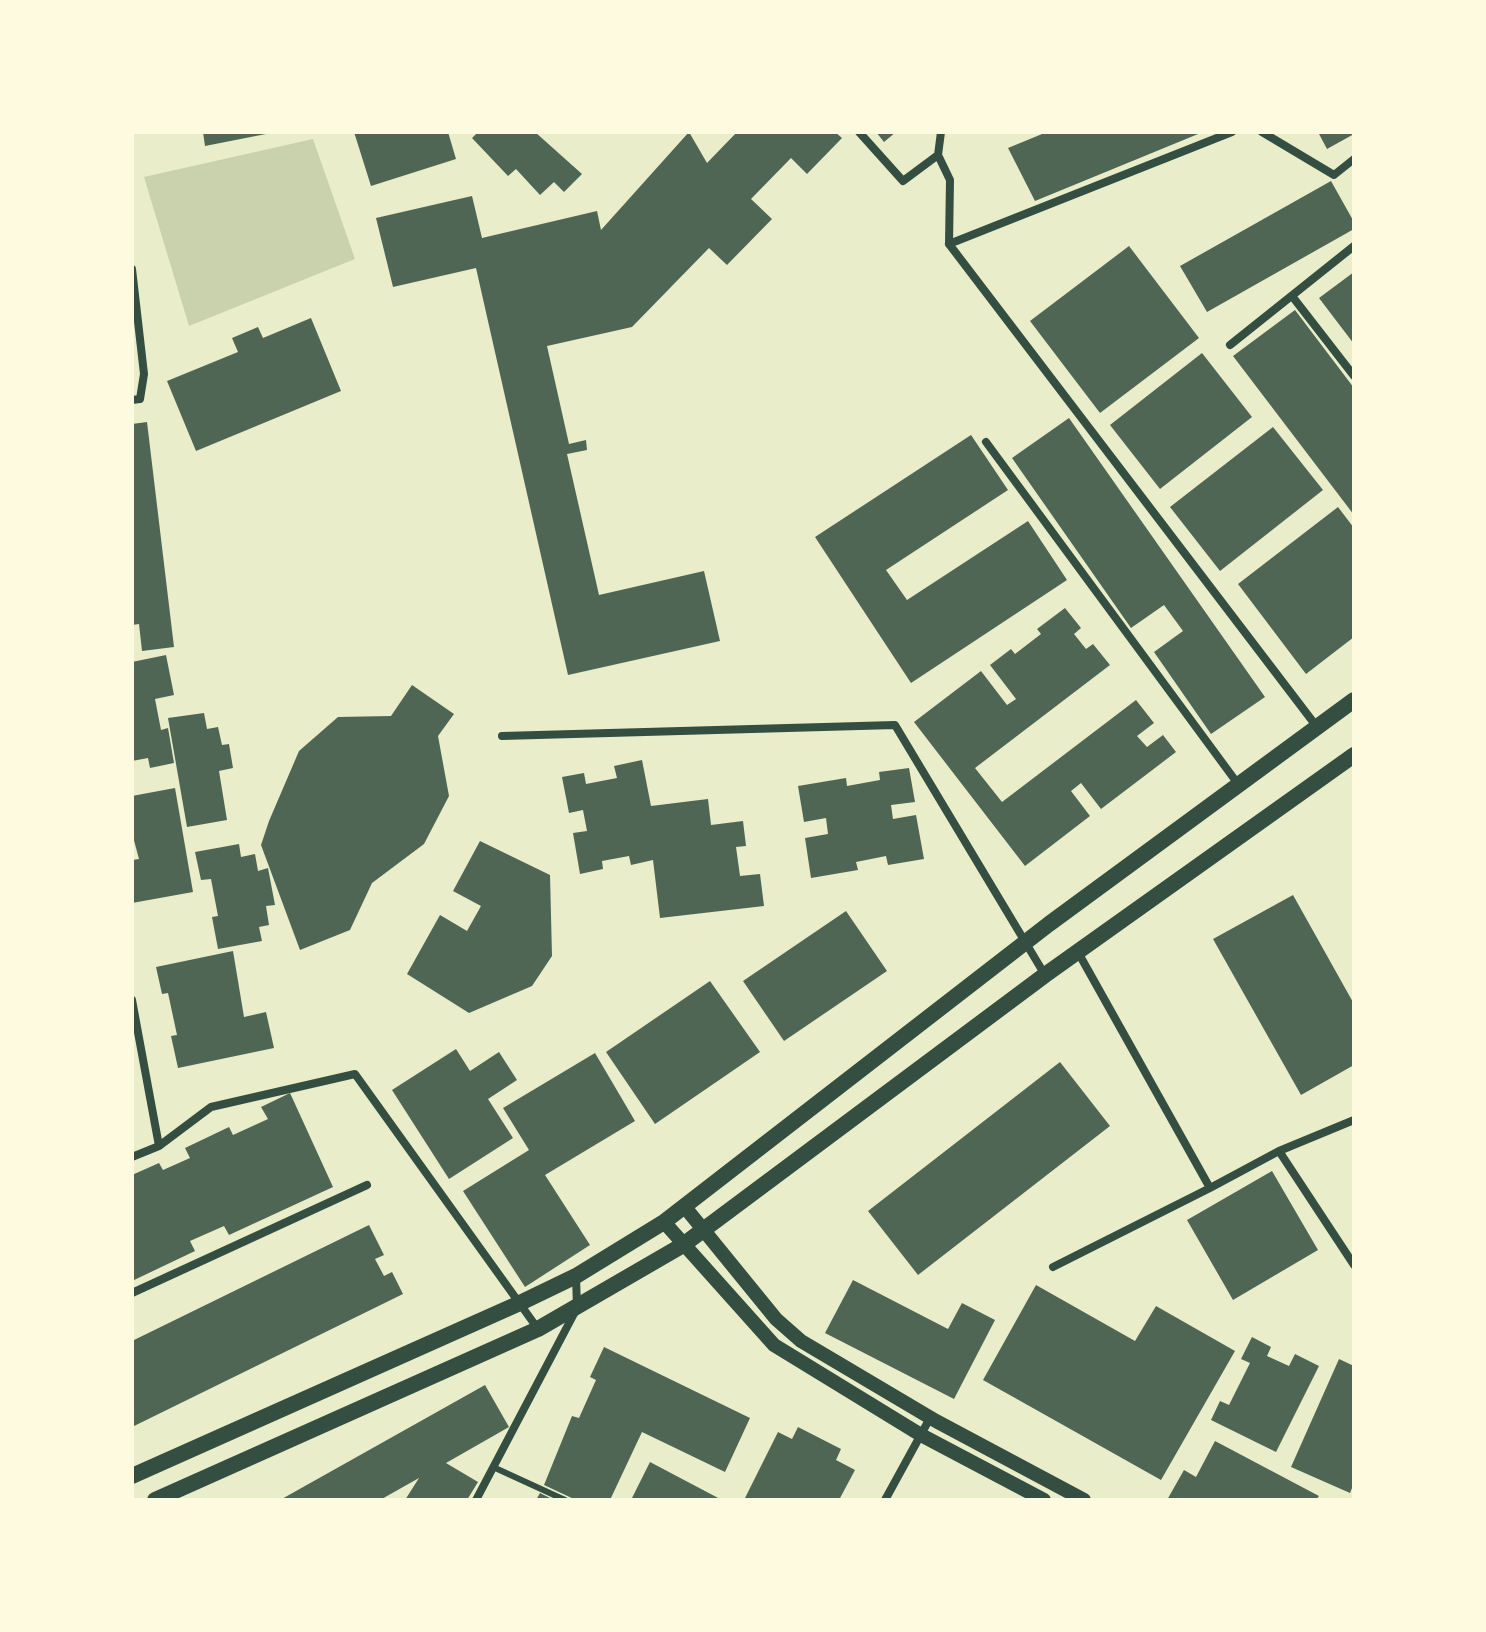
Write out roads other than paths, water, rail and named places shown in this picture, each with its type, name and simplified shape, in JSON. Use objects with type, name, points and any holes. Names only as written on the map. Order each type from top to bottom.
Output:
[{"type":"main road","points":[[132,1476],[520,1303],[576,1276],[664,1222],[1024,943],[1354,700]]},
{"type":"main road","points":[[155,1500],[538,1329],[683,1245],[1045,975],[1079,954],[1354,755]]},
{"type":"street","points":[[859,132],[903,181],[938,155]]},
{"type":"street","points":[[941,132],[938,155],[950,180],[949,244],[1318,727]]},
{"type":"street","points":[[949,244],[1232,132]]},
{"type":"street","points":[[1262,132],[1334,175],[1354,159]]},
{"type":"street","points":[[1230,345],[1354,246]]},
{"type":"street","points":[[132,269],[144,374],[140,399],[132,400]]},
{"type":"street","points":[[1292,296],[1354,376]]},
{"type":"street","points":[[986,442],[1239,785]]},
{"type":"street","points":[[502,736],[895,725],[1045,975]]},
{"type":"street","points":[[1079,954],[1210,1188]]},
{"type":"street","points":[[132,1000],[159,1146]]},
{"type":"street","points":[[132,1157],[159,1146],[211,1107],[355,1074],[538,1329]]},
{"type":"street","points":[[1053,1267],[1279,1151],[1354,1120]]},
{"type":"street","points":[[1279,1151],[1354,1265]]},
{"type":"street","points":[[132,1293],[367,1185]]},
{"type":"street","points":[[684,1206],[776,1319],[801,1341],[930,1418],[1084,1500]]},
{"type":"street","points":[[664,1222],[774,1345],[921,1435],[1044,1500]]},
{"type":"street","points":[[476,1500],[577,1308],[576,1276]]},
{"type":"street","points":[[885,1500],[930,1418]]},
{"type":"lane","points":[[493,1467],[565,1500]]}]
